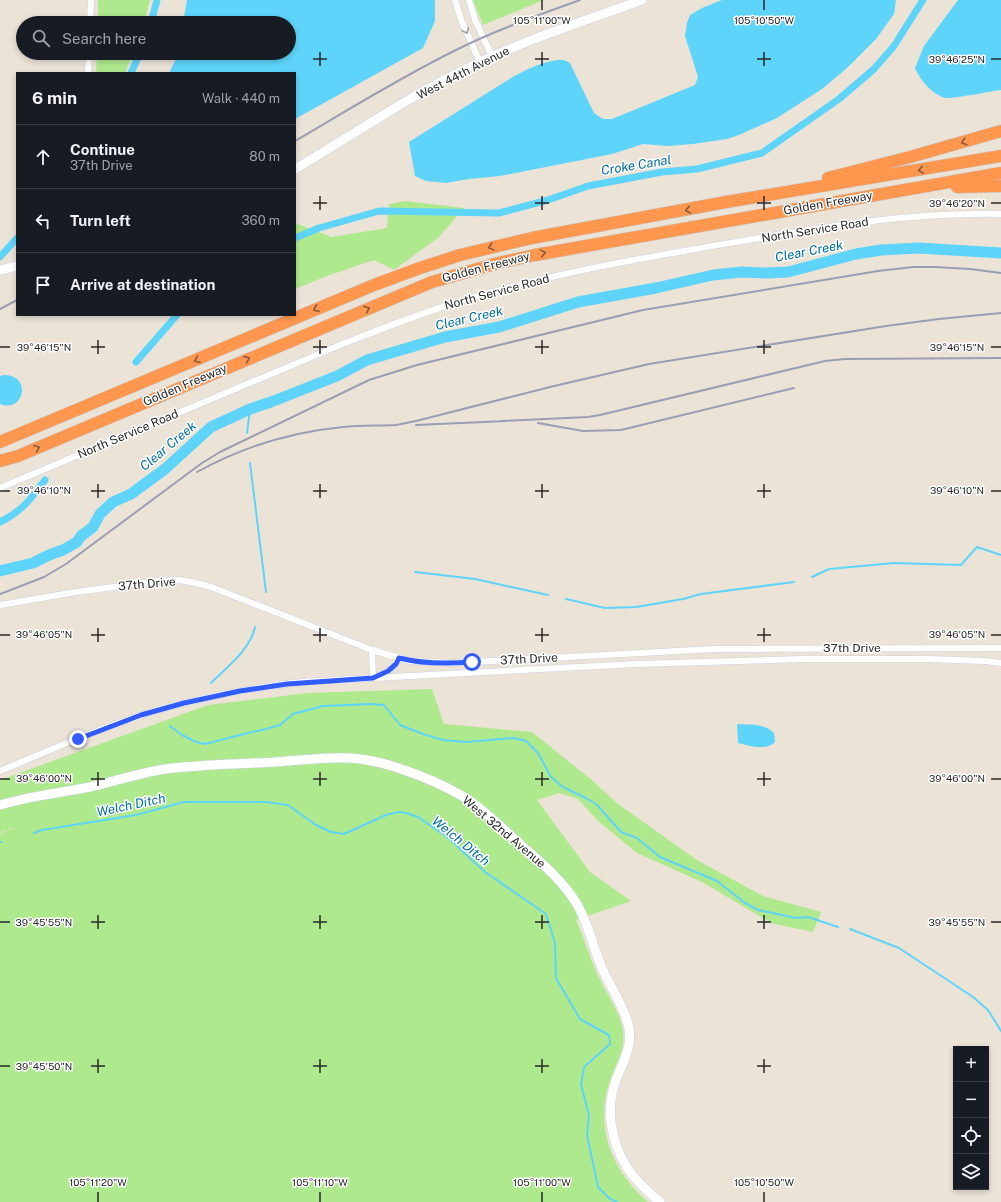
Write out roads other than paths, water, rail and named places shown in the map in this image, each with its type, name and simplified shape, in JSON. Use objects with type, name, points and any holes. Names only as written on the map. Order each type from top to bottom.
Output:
[{"type":"highway","points":[[726,202],[888,163],[1001,131]]},
{"type":"highway","name":"Golden Freeway","points":[[0,442],[374,285],[460,255],[532,238],[726,202],[1001,156]]},
{"type":"highway","name":"Golden Freeway","points":[[0,461],[25,452],[432,282],[498,263],[534,255],[1001,173]]},
{"type":"highway","points":[[845,200],[942,188],[1001,186]]},
{"type":"street","points":[[90,16],[91,0]]},
{"type":"street","points":[[455,0],[462,22],[480,62]]},
{"type":"street","points":[[469,0],[475,20],[492,56]]},
{"type":"street","name":"West 44th Avenue","points":[[296,168],[426,90],[492,56],[642,0]]},
{"type":"street","points":[[88,72],[89,60]]},
{"type":"street","name":"North Service Road","points":[[0,488],[340,345],[465,300],[559,276],[628,261],[861,222],[912,216],[1001,214]]},
{"type":"street","points":[[0,270],[16,266]]},
{"type":"street","name":"37th Drive","points":[[0,605],[128,584],[180,580],[211,588],[372,650],[399,658],[417,661],[455,663],[714,649],[1001,648]]},
{"type":"street","points":[[372,650],[373,678]]},
{"type":"street","points":[[373,678],[388,671],[396,664],[399,658]]},
{"type":"street","points":[[0,771],[141,715],[184,703],[240,691],[287,684],[636,664],[803,659],[928,659],[1001,663]]},
{"type":"street","name":"West 32nd Avenue","points":[[0,805],[163,769],[329,758],[365,760],[381,763],[456,792],[482,810],[544,866],[574,899],[582,914],[602,969],[628,1023],[630,1034],[627,1054],[610,1100],[612,1132],[616,1147],[621,1160],[637,1182],[660,1202]]},
{"type":"water","points":[[187,0],[435,0],[435,21],[423,48],[296,118],[296,72],[170,72],[176,60],[296,60],[296,16],[184,16]]},
{"type":"water","points":[[722,0],[896,0],[894,14],[876,39],[846,69],[822,89],[777,118],[739,135],[727,139],[693,144],[668,146],[643,144],[612,154],[500,176],[446,183],[426,181],[415,176],[409,142],[505,82],[537,65],[560,60],[570,63],[594,113],[603,119],[612,119],[695,85],[698,77],[685,36],[687,23],[690,15],[702,8]]},
{"type":"water","points":[[958,0],[1001,0],[1001,90],[945,98],[927,86],[915,68],[924,46]]},
{"type":"water","points":[[0,376],[12,376],[19,381],[22,386],[22,393],[19,399],[15,404],[8,406],[0,404]]},
{"type":"water","points":[[737,724],[757,725],[766,728],[774,733],[775,742],[771,745],[762,747],[738,743]]},
{"type":"waterway","points":[[153,16],[157,0]]},
{"type":"waterway","name":"Croke Canal","points":[[296,238],[319,228],[379,211],[499,213],[548,200],[588,186],[662,172],[697,169],[762,153],[839,99],[874,69],[894,46],[923,0]]},
{"type":"waterway","points":[[131,72],[137,60]]},
{"type":"waterway","points":[[0,257],[16,239]]},
{"type":"waterway","name":"Clear Creek","points":[[0,571],[33,563],[77,542],[81,536],[93,527],[100,514],[113,502],[131,494],[165,469],[211,427],[250,409],[337,376],[367,360],[445,337],[499,327],[578,302],[656,288],[713,275],[742,272],[788,272],[856,254],[881,250],[919,248],[1001,253]]},
{"type":"waterway","name":"Croke Canal","points":[[136,362],[176,316]]},
{"type":"waterway","points":[[247,433],[250,409]]},
{"type":"waterway","points":[[250,463],[266,592]]},
{"type":"waterway","name":"Croke Canal","points":[[0,522],[20,509],[45,480]]},
{"type":"waterway","points":[[812,577],[829,569],[894,563],[961,565],[977,547],[1001,555]]},
{"type":"waterway","points":[[415,572],[475,579],[548,595]]},
{"type":"waterway","points":[[566,599],[605,608],[636,607],[683,599],[701,594],[794,582]]},
{"type":"waterway","points":[[211,683],[243,651],[255,627]]},
{"type":"waterway","points":[[170,726],[182,735],[196,742],[205,744],[280,725],[293,714],[323,706],[371,704],[384,705],[400,725],[443,740],[466,742],[514,738],[526,741],[538,753],[551,777],[563,787],[597,805],[621,832],[637,838],[660,857],[717,881],[745,903],[758,910],[796,918],[808,917],[838,927]]},
{"type":"waterway","name":"Welch Ditch","points":[[34,833],[42,830],[136,815],[184,802],[266,802],[288,805],[316,825],[331,832],[344,834],[386,815],[398,812],[418,817],[447,837],[485,872],[546,914],[555,943],[556,978],[580,1019],[609,1035],[610,1044],[584,1067],[581,1084],[589,1116],[587,1135],[598,1187],[610,1199],[617,1202]]},
{"type":"waterway","points":[[850,929],[899,948],[973,997],[988,1010],[1001,1031]]},
{"type":"railway","points":[[296,140],[435,60],[502,29],[580,0]]},
{"type":"railway","points":[[0,594],[44,577],[66,564],[202,463],[220,452],[369,380],[417,365],[643,310],[878,271],[913,267],[970,269],[1001,273]]},
{"type":"railway","points":[[0,309],[16,301]]},
{"type":"railway","points":[[197,472],[232,455],[286,437],[324,429],[395,425],[416,421],[649,364],[886,326],[1001,313]]},
{"type":"railway","points":[[501,421],[588,417],[600,415],[825,361],[845,359],[1001,358]]},
{"type":"railway","points":[[538,423],[583,431],[621,430],[794,388]]},
{"type":"railway","points":[[416,425],[506,421]]}]
